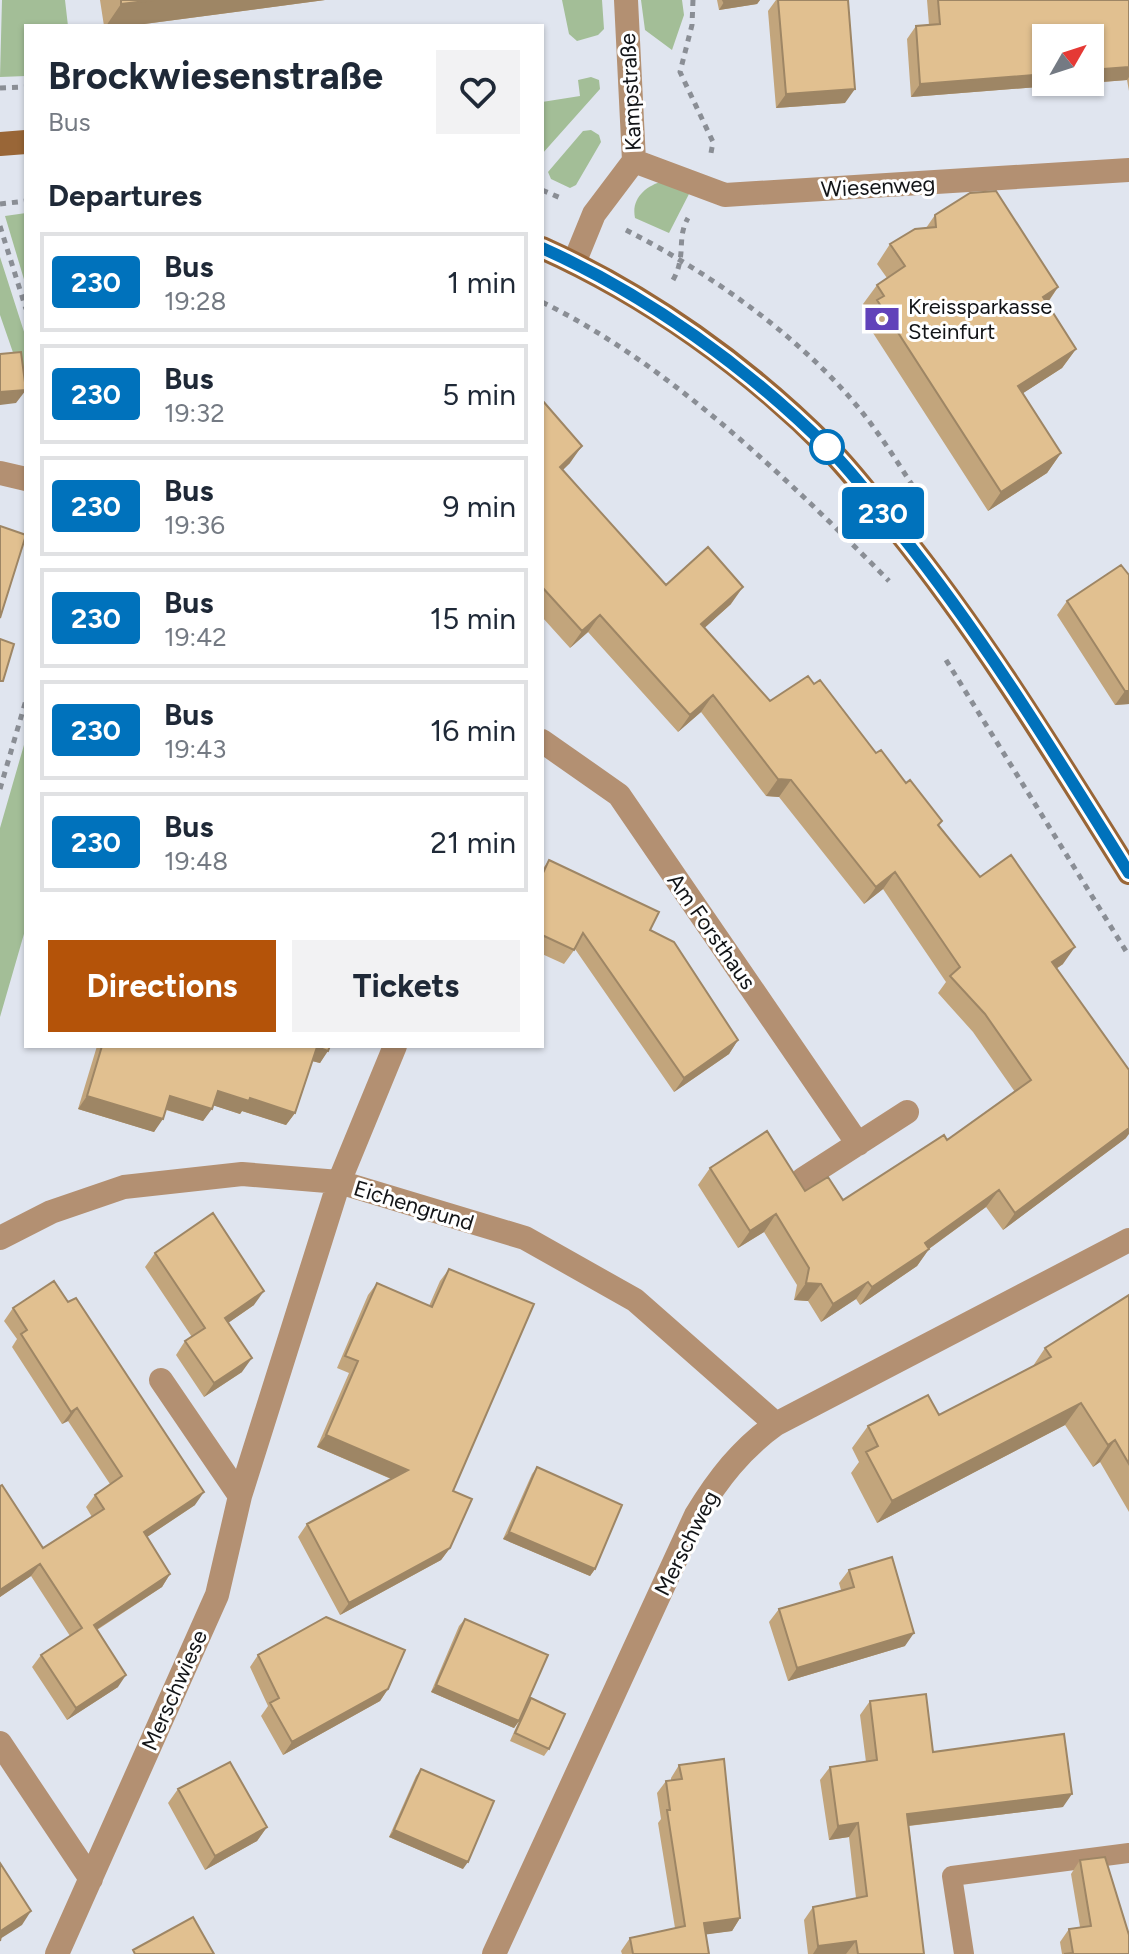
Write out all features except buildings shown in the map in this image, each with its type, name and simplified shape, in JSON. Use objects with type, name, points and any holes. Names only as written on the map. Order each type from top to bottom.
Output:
[{"type":"main road","points":[[0,144],[24,142]]},
{"type":"main road","points":[[544,249],[574,263],[678,325],[773,396],[830,450],[939,583],[1006,676],[1129,873]]},
{"type":"street","name":"Kampstraße","points":[[574,263],[594,214],[634,161],[626,0]]},
{"type":"street","name":"Wiesenweg","points":[[634,161],[725,195],[1129,170]]},
{"type":"street","points":[[0,473],[24,479]]},
{"type":"street","name":"Am Forsthaus","points":[[544,742],[619,795],[858,1144]]},
{"type":"street","points":[[339,1182],[394,1048]]},
{"type":"street","points":[[803,1179],[907,1112]]},
{"type":"street","name":"Eichengrund","points":[[0,1238],[51,1212],[124,1187],[242,1174],[339,1182],[525,1238],[635,1300],[776,1424]]},
{"type":"street","name":"Merschwiese","points":[[57,1954],[217,1595],[240,1496],[339,1182]]},
{"type":"street","name":"Merschweg","points":[[494,1954],[696,1515],[719,1478],[751,1441],[776,1424],[1129,1240]]},
{"type":"street","points":[[161,1380],[240,1496]]},
{"type":"street","points":[[0,1743],[91,1879]]},
{"type":"lane","points":[[964,1954],[952,1876],[1129,1853]]},
{"type":"path","points":[[0,88],[24,87]]},
{"type":"path","points":[[0,204],[24,201]]},
{"type":"path","points":[[0,226],[24,303]]},
{"type":"path","points":[[544,303],[630,353],[708,415],[812,503],[900,592]]},
{"type":"path","points":[[943,656],[1129,956]]},
{"type":"path","points":[[0,789],[24,707]]},
{"type":"green space","points":[[2,0],[65,0],[68,24],[24,24],[24,76],[0,77]]},
{"type":"green space","points":[[562,0],[602,0],[604,29],[598,35],[577,41],[569,34]]},
{"type":"green space","points":[[641,0],[682,0],[684,15],[672,50],[645,30]]},
{"type":"green space","points":[[591,77],[599,80],[600,89],[544,152],[544,102],[580,96],[578,80]]},
{"type":"green space","points":[[591,130],[599,135],[601,142],[576,185],[570,188],[551,179],[548,172],[583,131]]},
{"type":"green space","points":[[663,181],[690,192],[669,233],[635,218],[634,211],[641,194]]},
{"type":"green space","points":[[24,213],[24,279],[5,216]]},
{"type":"green space","points":[[0,257],[24,332],[24,384],[0,315]]},
{"type":"green space","points":[[24,745],[24,934],[0,1017],[0,828]]},
{"type":"bus line","name":"230","points":[[544,249],[574,263],[678,325],[773,396],[830,450],[939,583],[1006,676],[1129,873]]},
{"type":"place","name":"Kreissparkasse Steinfurt","points":[[882,319]]}]
